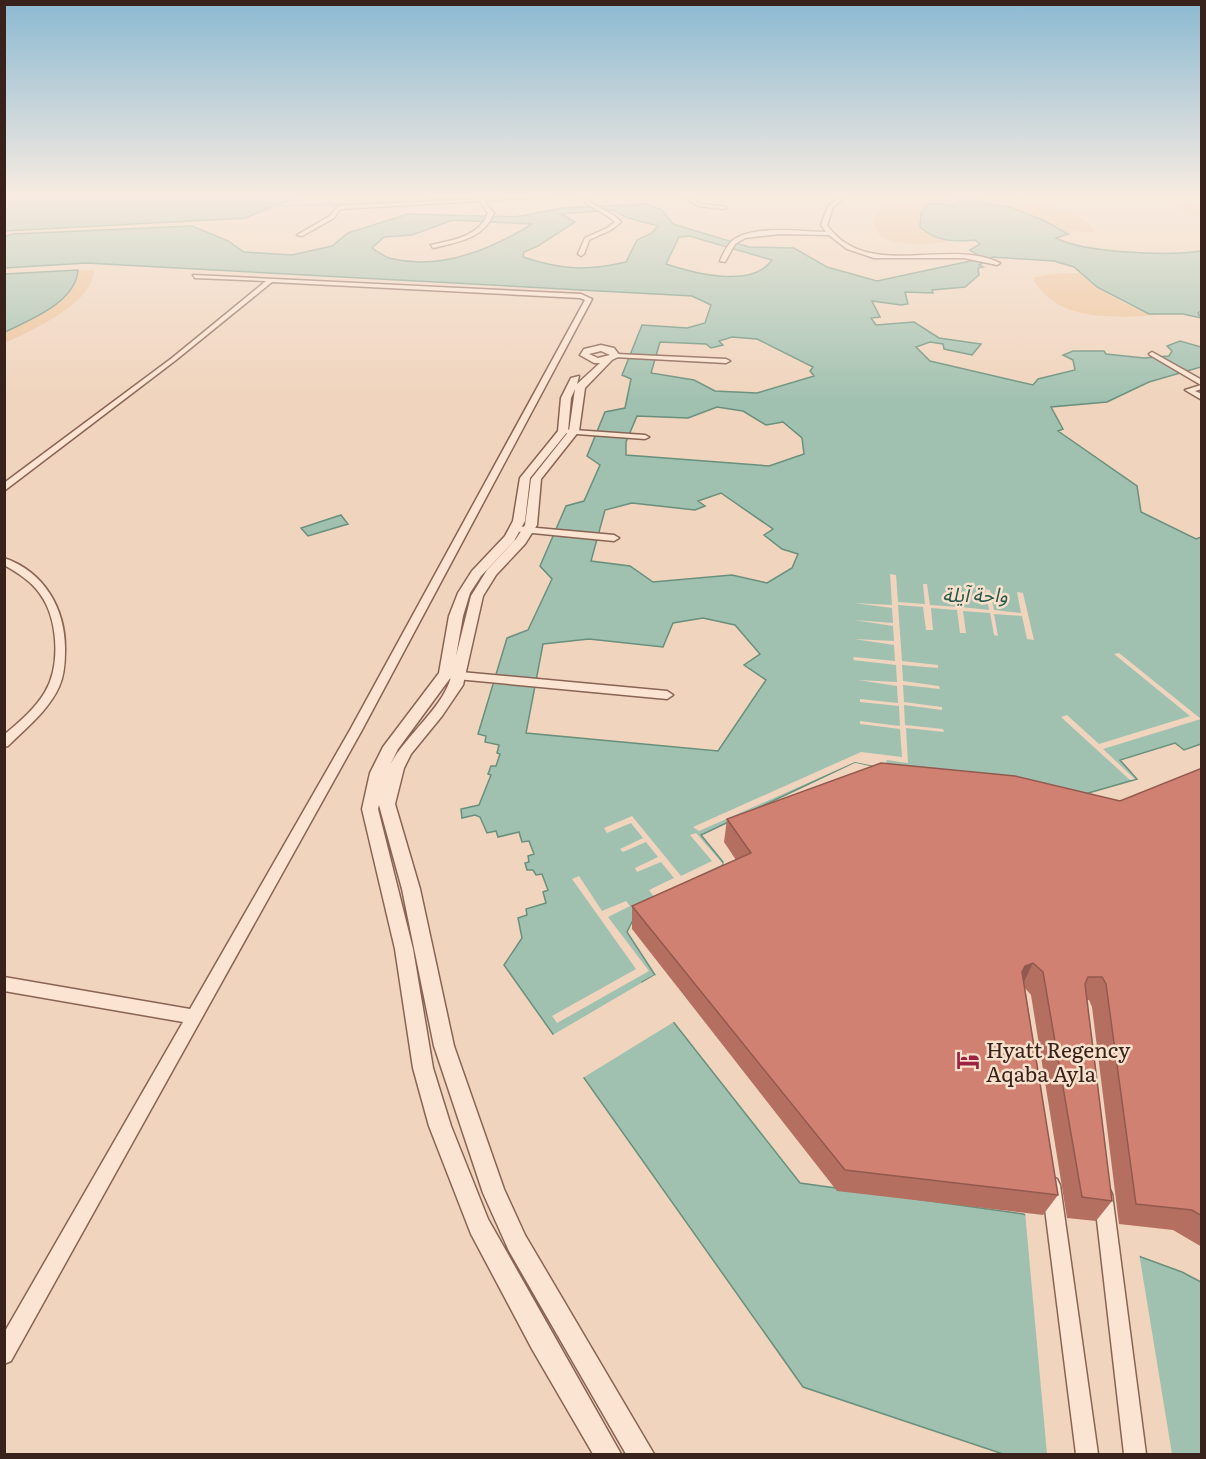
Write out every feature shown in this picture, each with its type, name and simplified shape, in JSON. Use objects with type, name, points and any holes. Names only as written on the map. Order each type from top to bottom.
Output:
[{"type":"street","points":[[4,1354],[480,505],[590,299],[581,296],[195,276]]},
{"type":"street","points":[[4,488],[174,359],[271,280]]},
{"type":"street","points":[[1152,354],[1199,386],[1190,392],[1200,398]]},
{"type":"street","points":[[641,1455],[523,1253],[503,1213],[444,1046],[411,889],[387,804],[401,757],[412,740],[437,713],[453,675],[477,596],[491,573],[529,530],[534,486],[538,474],[573,431],[580,387],[605,359],[626,357],[726,361]]},
{"type":"street","points":[[573,431],[645,437]]},
{"type":"street","points":[[529,530],[614,538]]},
{"type":"street","points":[[4,561],[22,570],[38,584],[56,610],[61,662],[56,681],[46,699],[4,743]]},
{"type":"street","points":[[453,675],[667,695]]},
{"type":"street","points":[[453,675],[391,747],[378,773],[370,809],[402,938],[423,1068],[440,1126],[479,1226],[541,1340],[608,1455]]},
{"type":"street","points":[[4,984],[195,1017]]},
{"type":"street","points":[[412,1010],[434,1004]]},
{"type":"street","points":[[1049,1172],[1087,1455]]},
{"type":"street","points":[[1101,1178],[1135,1455]]},
{"type":"sand","points":[[78,270],[94,270],[91,282],[73,305],[45,323],[5,343],[5,332],[39,315],[61,300],[75,281]]},
{"type":"sand","points":[[1079,273],[1116,298],[1157,315],[1105,316],[1071,310],[1055,303],[1033,278],[1050,274]]},
{"type":"water","name":"واحة آيلة","points":[[5,264],[68,264],[5,268]]},
{"type":"water","name":"واحة آيلة","points":[[106,264],[547,264],[587,268],[615,264],[666,264],[706,274],[737,276],[751,274],[768,264],[822,264],[877,281],[956,264],[980,264],[983,267],[978,268],[979,275],[965,287],[932,290],[933,293],[905,292],[908,304],[872,301],[880,317],[871,318],[876,325],[914,322],[939,338],[981,344],[972,355],[944,349],[943,344],[930,342],[916,347],[930,361],[1033,385],[1038,379],[1075,370],[1073,360],[1063,355],[1073,351],[1104,351],[1106,354],[1144,358],[1169,356],[1172,351],[1167,346],[1180,341],[1201,347],[1201,367],[1149,382],[1107,402],[1051,407],[1063,429],[1058,431],[1137,486],[1141,512],[1196,539],[1201,537],[1201,744],[1184,750],[1175,743],[1120,760],[1137,779],[1078,796],[973,788],[855,762],[701,835],[723,862],[722,868],[638,910],[627,932],[655,975],[642,982],[800,1183],[1023,1214],[1182,1272],[1201,1282],[1201,1454],[1003,1454],[803,1387],[504,965],[522,938],[518,918],[527,915],[526,909],[546,903],[543,892],[548,890],[542,874],[536,875],[533,870],[527,870],[525,863],[529,862],[528,856],[534,854],[529,841],[522,842],[519,832],[498,837],[496,831],[487,833],[480,817],[475,815],[462,818],[461,809],[479,805],[491,775],[488,774],[491,766],[496,766],[500,754],[497,753],[499,745],[485,742],[486,736],[478,734],[507,638],[528,630],[552,579],[540,566],[566,506],[584,501],[600,465],[587,456],[605,412],[625,408],[631,379],[622,375],[642,325],[687,328],[705,323],[711,305],[692,296]],"holes":[[[732,337],[757,339],[813,367],[810,371],[814,376],[757,393],[715,391],[694,380],[651,373],[660,342],[706,344],[711,348],[723,345],[719,341]],[[717,407],[743,411],[766,425],[783,422],[802,438],[804,454],[769,466],[626,455],[626,442],[637,416],[688,418]],[[721,493],[773,529],[764,535],[782,549],[798,554],[792,568],[767,583],[732,575],[653,582],[630,566],[591,561],[605,510],[632,503],[695,510],[705,506],[698,501]],[[703,618],[735,625],[760,654],[744,665],[766,680],[718,751],[526,733],[543,644],[589,639],[663,647],[673,623]]]},
{"type":"water","name":"واحة آيلة","points":[[1064,264],[1201,264],[1201,311],[1198,313],[1201,318],[1183,314],[1149,314],[1097,287],[1074,267]]},
{"type":"water","points":[[78,270],[69,292],[61,301],[39,316],[5,332],[5,274]]},
{"type":"water","points":[[341,515],[348,524],[308,536],[301,528]]},
{"type":"pier","points":[[890,574],[896,575],[898,602],[925,604],[923,584],[927,584],[930,605],[958,607],[956,587],[961,607],[989,610],[985,589],[990,590],[994,610],[1021,613],[1017,592],[1023,593],[1034,640],[1027,639],[1022,616],[994,614],[998,636],[994,635],[990,613],[963,611],[966,633],[960,633],[957,610],[931,608],[933,630],[926,630],[923,607],[898,605],[902,661],[938,665],[938,668],[902,665],[903,681],[939,686],[940,689],[903,685],[904,702],[942,707],[942,710],[904,705],[905,725],[943,729],[944,732],[906,728],[908,763],[887,760],[884,768],[855,762],[699,831],[693,827],[861,752],[902,757],[900,729],[860,724],[860,721],[900,726],[899,706],[860,702],[860,699],[898,703],[897,686],[858,680],[897,682],[896,665],[853,660],[854,657],[895,661],[894,645],[854,639],[894,641],[893,626],[854,620],[893,623],[892,608],[854,603],[892,605]]},
{"type":"pier","points":[[1119,653],[1201,719],[1103,749],[1135,779],[1130,780],[1061,717],[1067,715],[1099,744],[1190,716],[1114,654]]},
{"type":"pier","points":[[632,816],[681,876],[712,861],[690,835],[696,833],[723,864],[654,897],[649,890],[674,878],[661,862],[637,872],[635,868],[658,857],[646,842],[623,852],[620,849],[643,838],[631,823],[607,833],[604,828]]},
{"type":"pier","points":[[579,876],[602,911],[626,901],[630,906],[608,917],[649,971],[557,1023],[552,1016],[636,969],[572,879]]},
{"type":"pier","points":[[655,975],[657,977],[646,982],[677,1020],[581,1079],[551,1036]]},
{"type":"pier","points":[[1025,1212],[1139,1253],[1172,1454],[1047,1454]]},
{"type":"building","name":"Hyatt Regency Aqaba Ayla","points":[[881,763],[1015,776],[1120,801],[1202,768],[1202,1216],[1192,1210],[1136,1204],[1106,984],[1102,977],[1088,977],[1085,984],[1112,1201],[1082,1197],[1043,972],[1033,963],[1025,966],[1022,972],[1058,1195],[845,1170],[632,906],[751,853],[727,819]]},
{"type":"place","name":"Hyatt Regency Aqaba Ayla","points":[[968,1060]]}]
